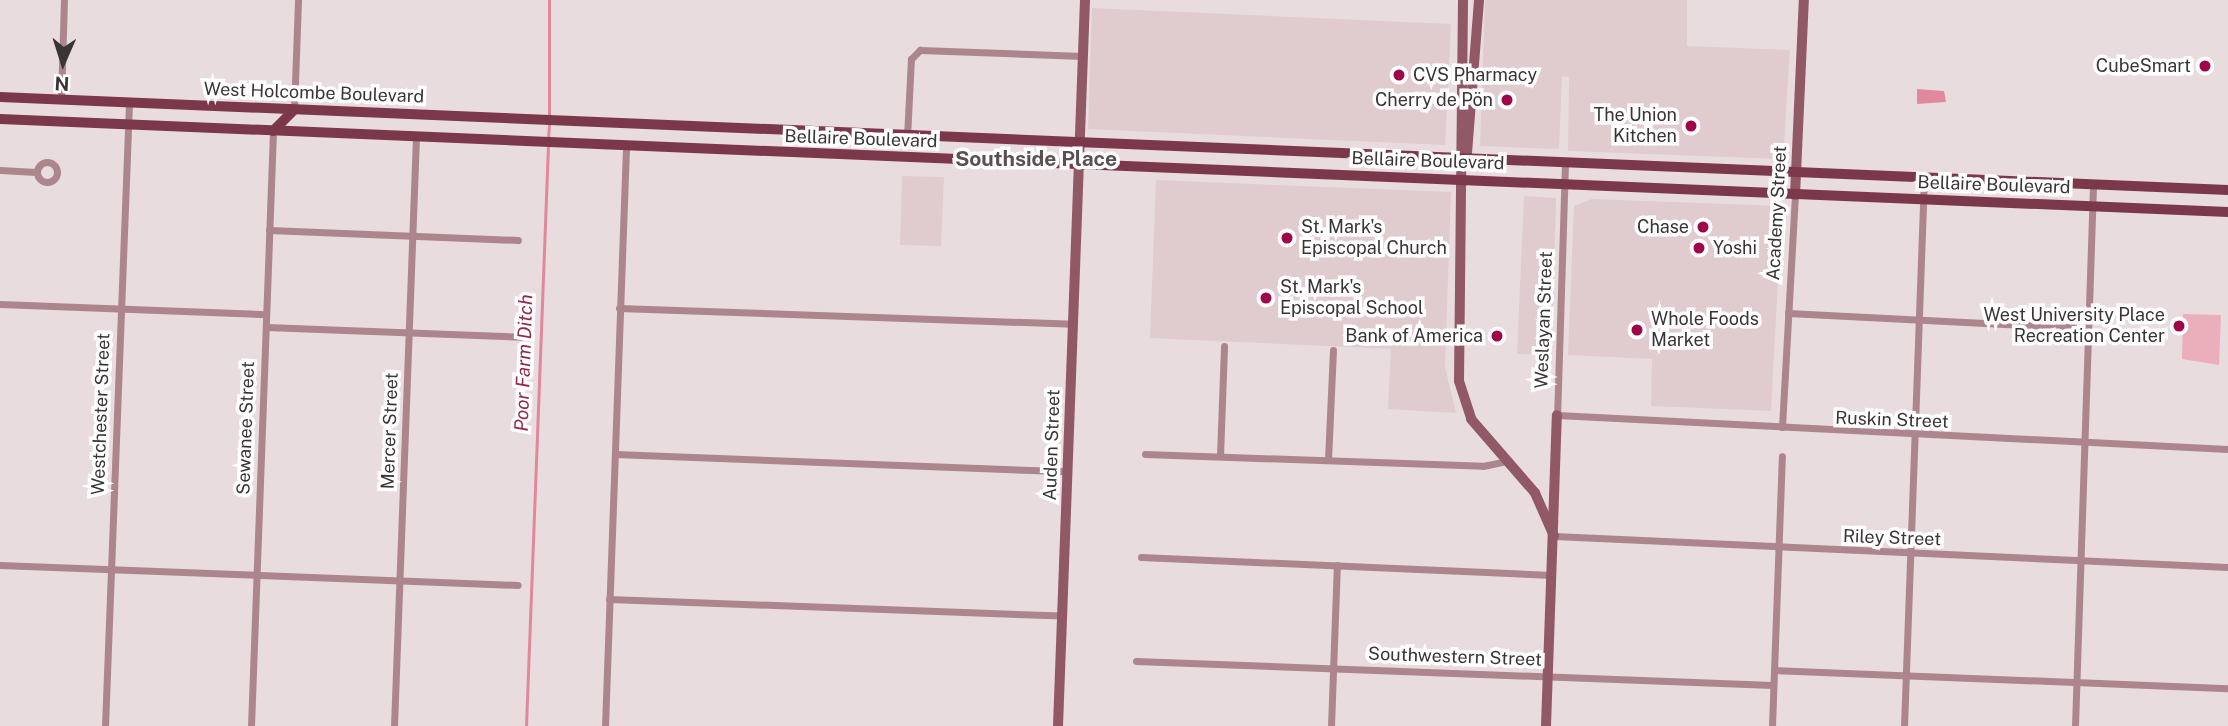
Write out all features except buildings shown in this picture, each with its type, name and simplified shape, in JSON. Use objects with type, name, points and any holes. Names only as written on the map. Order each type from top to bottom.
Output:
[{"type":"main road","name":"West Holcombe Boulevard","points":[[0,97],[627,124]]},
{"type":"main road","points":[[61,100],[62,122]]},
{"type":"main road","points":[[273,131],[294,110]]},
{"type":"main road","points":[[408,115],[416,138]]},
{"type":"main road","points":[[0,119],[626,147],[627,124]]},
{"type":"main road","name":"Bellaire Boulevard","points":[[627,124],[1465,161],[2226,190]]},
{"type":"main road","points":[[738,129],[738,152]]},
{"type":"main road","points":[[870,157],[871,135]]},
{"type":"main road","name":"Bellaire Boulevard","points":[[626,147],[2225,212]]},
{"type":"main road","points":[[1227,150],[1227,171]]},
{"type":"main road","points":[[1365,176],[1366,156]]},
{"type":"main road","points":[[2225,212],[2226,190]]},
{"type":"street","points":[[61,100],[64,0]]},
{"type":"street","points":[[294,110],[298,0]]},
{"type":"street","name":"Auden Street","points":[[1058,726],[1085,0]]},
{"type":"street","points":[[1463,0],[1461,34],[1465,161]]},
{"type":"street","points":[[1479,0],[1464,180],[1459,381],[1471,419],[1535,493],[1554,536]]},
{"type":"street","name":"Academy Street","points":[[1782,427],[1804,0]]},
{"type":"street","points":[[1461,34],[1478,35]]},
{"type":"street","points":[[907,136],[911,59],[920,50],[1083,56]]},
{"type":"street","name":"Westchester Street","points":[[106,726],[129,103]]},
{"type":"street","name":"Sewanee Street","points":[[251,726],[273,131]]},
{"type":"street","name":"Mercer Street","points":[[394,726],[416,138]]},
{"type":"street","points":[[605,726],[626,147]]},
{"type":"street","name":"Weslayan Street","points":[[1546,726],[1565,164]]},
{"type":"street","points":[[0,170],[36,172]]},
{"type":"street","points":[[1904,726],[1924,178]]},
{"type":"street","points":[[2075,726],[2093,185]]},
{"type":"street","points":[[269,230],[518,240]]},
{"type":"street","points":[[0,303],[266,314]]},
{"type":"street","points":[[620,308],[1073,324]]},
{"type":"street","points":[[1788,313],[2088,328]]},
{"type":"street","points":[[265,327],[523,337]]},
{"type":"street","points":[[1220,456],[1224,346]]},
{"type":"street","points":[[1328,460],[1333,350]]},
{"type":"street","name":"Ruskin Street","points":[[1557,415],[1914,437],[2228,449]]},
{"type":"street","points":[[615,454],[1067,471]]},
{"type":"street","points":[[1145,454],[1328,460],[1507,461]]},
{"type":"street","points":[[1772,726],[1782,456]]},
{"type":"street","points":[[1535,493],[1555,477]]},
{"type":"street","name":"Riley Street","points":[[1554,536],[1910,555],[2228,567]]},
{"type":"street","points":[[1141,557],[1552,575]]},
{"type":"street","points":[[0,565],[518,585]]},
{"type":"street","points":[[1331,726],[1337,565]]},
{"type":"street","points":[[610,599],[1062,616]]},
{"type":"street","name":"Southwestern Street","points":[[1136,662],[1773,685]]},
{"type":"street","points":[[1774,670],[2228,688]]},
{"type":"shaded area","points":[[1485,0],[1687,0],[1687,46],[1790,50],[1783,159],[1568,151],[1569,77],[1562,76],[1559,149],[1480,146]]},
{"type":"shaded area","points":[[1092,8],[1451,24],[1445,145],[1088,129]]},
{"type":"shaded area","points":[[1917,89],[1944,91],[1946,102],[1917,104]]},
{"type":"shaded area","points":[[902,176],[944,177],[941,246],[900,245]]},
{"type":"shaded area","name":"St. Mark's Episcopal School","points":[[1156,180],[1451,192],[1445,367],[1456,413],[1388,409],[1391,349],[1150,338]]},
{"type":"shaded area","points":[[1524,196],[1556,198],[1552,355],[1517,354]]},
{"type":"shaded area","points":[[1592,199],[1782,206],[1771,411],[1651,406],[1652,359],[1568,355],[1574,206]]},
{"type":"shaded area","points":[[2183,314],[2221,315],[2219,365],[2182,359]]},
{"type":"waterway","name":"Poor Farm Ditch","points":[[549,0],[549,118]]},
{"type":"waterway","name":"Poor Farm Ditch","points":[[548,139],[549,124]]},
{"type":"waterway","name":"Poor Farm Ditch","points":[[526,726],[548,145]]},
{"type":"place","name":"CubeSmart","points":[[2205,66]]},
{"type":"place","name":"CVS Pharmacy","points":[[1399,75]]},
{"type":"place","name":"Cherry de Pön","points":[[1507,100]]},
{"type":"place","name":"The Union Kitchen","points":[[1691,126]]},
{"type":"place","name":"Chase","points":[[1703,227]]},
{"type":"place","name":"St. Mark's Episcopal Church","points":[[1287,238]]},
{"type":"place","name":"Yoshi","points":[[1699,248]]},
{"type":"place","name":"St. Mark's Episcopal School","points":[[1266,298]]},
{"type":"place","name":"West University Place Recreation Center","points":[[2179,326]]},
{"type":"place","name":"Whole Foods Market","points":[[1637,330]]},
{"type":"place","name":"Bank of America","points":[[1497,336]]},
{"type":"district","name":"Southside Place","points":[[1036,159]]}]
